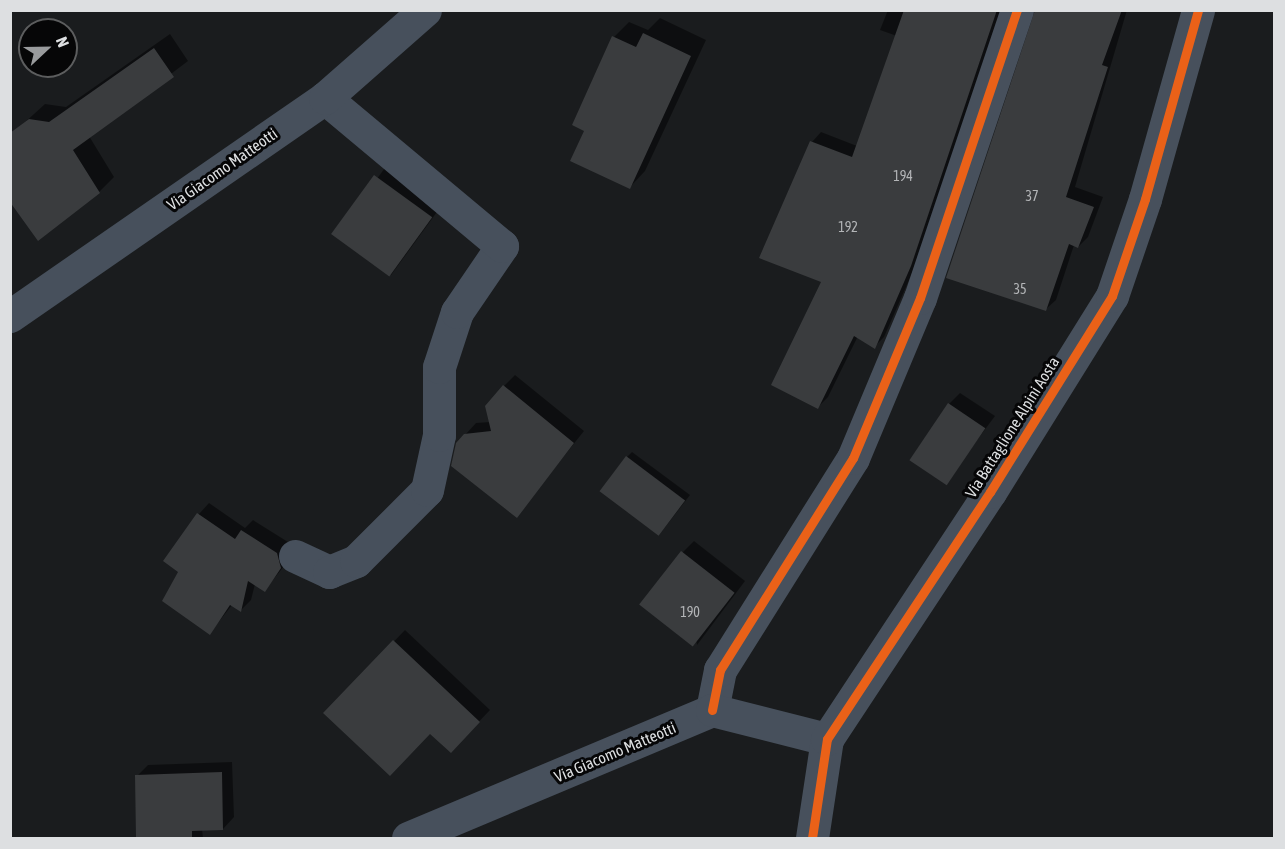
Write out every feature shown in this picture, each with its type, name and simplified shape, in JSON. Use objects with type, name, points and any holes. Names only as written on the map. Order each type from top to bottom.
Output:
[{"type":"street","name":"Via Giacomo Matteotti","points":[[10,316],[325,98],[425,10]]},
{"type":"street","points":[[827,739],[712,710],[720,669],[853,458],[920,298],[1017,10]]},
{"type":"street","name":"Via Battaglione Alpini Aosta","points":[[812,838],[827,739],[990,492],[1112,296],[1145,199],[1198,10]]},
{"type":"street","points":[[295,556],[329,572],[356,561],[427,490],[439,435],[439,367],[457,312],[502,246],[325,98]]},
{"type":"street","name":"Via Giacomo Matteotti","points":[[408,838],[712,710]]},
{"type":"building","points":[[904,10],[997,10],[911,266],[875,349],[854,336],[818,409],[771,385],[821,282],[759,258],[810,141],[852,157]]},
{"type":"building","points":[[1035,10],[1122,10],[1102,65],[1108,67],[1066,197],[1094,207],[1078,248],[1069,244],[1046,311],[946,278]]},
{"type":"building","points":[[643,33],[691,56],[630,189],[570,161],[584,131],[572,125],[612,36],[636,47]]},
{"type":"building","points":[[154,48],[174,77],[73,150],[100,193],[38,241],[10,202],[10,133],[29,119],[49,122]]},
{"type":"building","points":[[374,175],[432,217],[389,276],[331,234]]},
{"type":"building","points":[[503,385],[574,443],[517,518],[451,466],[456,443],[464,434],[491,431],[485,406]]},
{"type":"building","points":[[948,403],[985,428],[947,485],[909,460]]},
{"type":"building","points":[[626,456],[685,501],[659,536],[600,491]]},
{"type":"building","points":[[197,513],[235,539],[241,530],[277,553],[281,568],[265,592],[248,581],[241,612],[230,605],[210,635],[162,601],[178,572],[163,561]]},
{"type":"building","points":[[681,551],[735,593],[693,646],[639,605]]},
{"type":"building","points":[[393,640],[480,722],[451,753],[430,734],[390,776],[323,713]]},
{"type":"building","points":[[222,772],[223,830],[192,831],[192,838],[136,838],[135,775]]},
{"type":"cycle path","points":[[712,710],[720,670],[853,458],[920,298],[1017,10]]},
{"type":"cycle path","points":[[812,838],[827,739],[990,492],[1112,296],[1145,199],[1198,10]]}]
